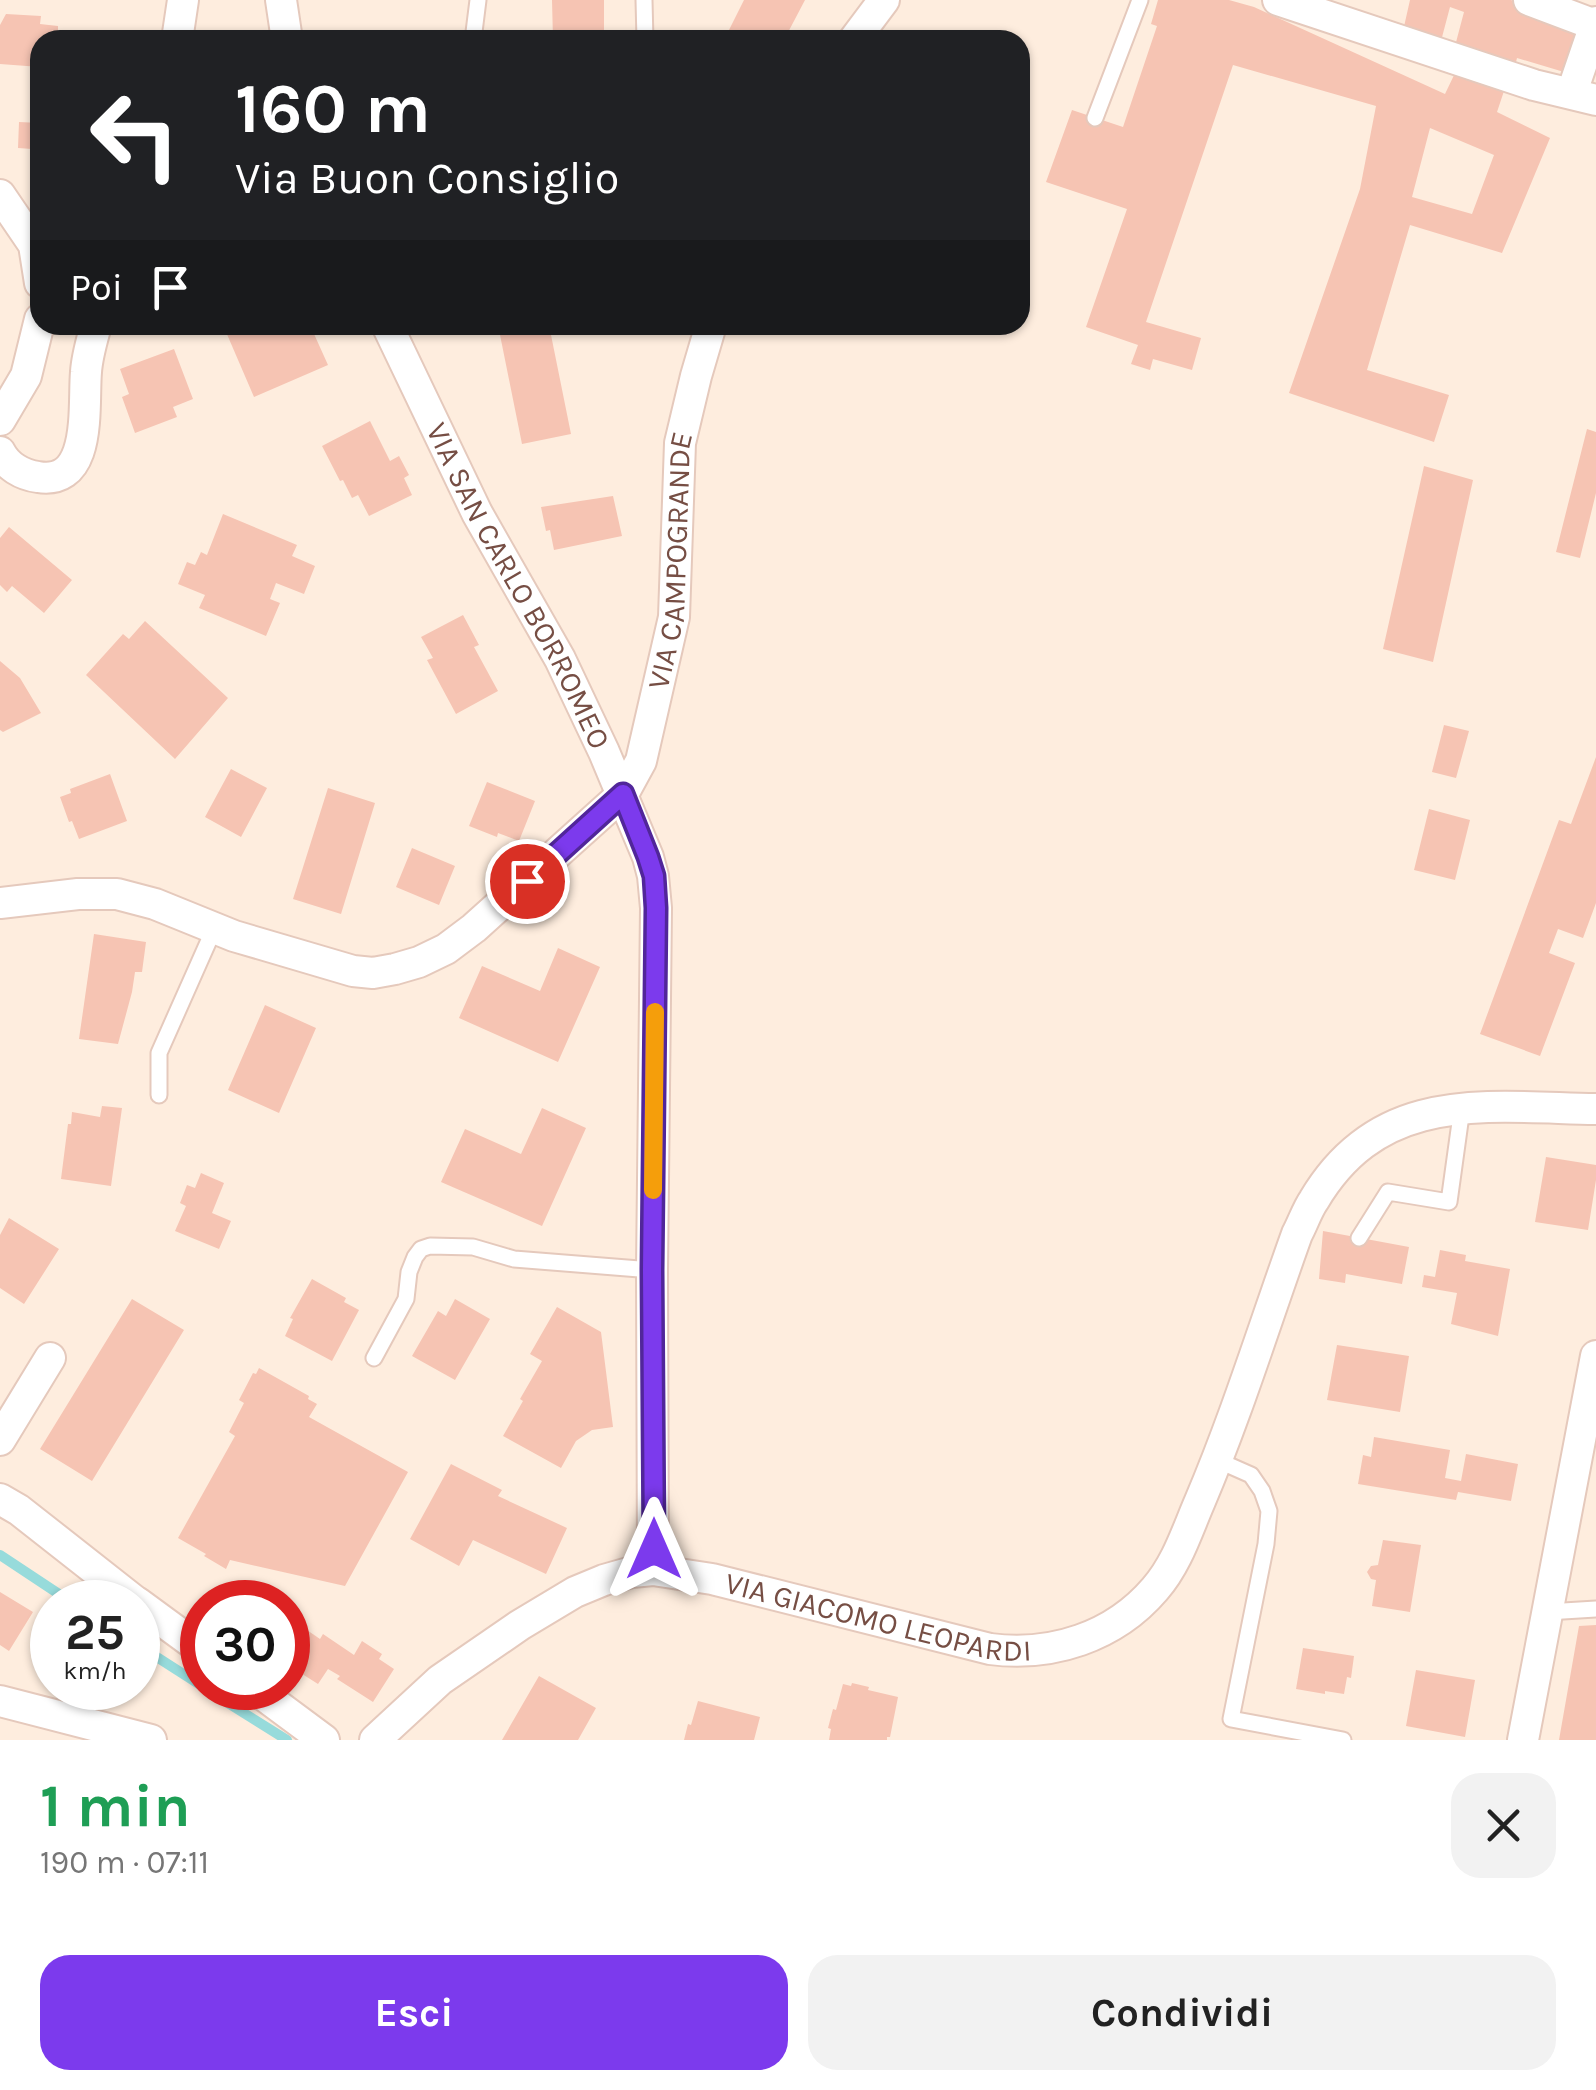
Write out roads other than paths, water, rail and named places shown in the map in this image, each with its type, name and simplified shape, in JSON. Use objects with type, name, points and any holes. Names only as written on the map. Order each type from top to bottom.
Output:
[{"type":"street","points":[[178,30],[183,0]]},
{"type":"street","points":[[281,0],[286,30]]},
{"type":"street","points":[[862,30],[884,0]]},
{"type":"street","points":[[1278,0],[1534,85],[1584,96],[1596,24],[1529,0]]},
{"type":"street","points":[[0,195],[30,239]]},
{"type":"street","points":[[0,420],[26,376],[36,335]]},
{"type":"street","points":[[0,452],[20,473],[41,478],[61,476],[77,459],[83,435],[86,368],[94,335]]},
{"type":"street","name":"VIA SAN CARLO BORROMEO","points":[[392,335],[478,513],[560,659],[623,794],[654,876],[653,1570]]},
{"type":"street","name":"VIA CAMPOGRANDE","points":[[623,794],[640,760],[674,617],[680,443],[708,335]]},
{"type":"street","points":[[0,903],[117,894],[154,904],[214,929],[353,971],[373,973],[438,954],[474,928],[623,794]]},
{"type":"street","name":"VIA GIACOMO LEOPARDI","points":[[375,1740],[440,1680],[520,1624],[575,1592],[632,1572],[653,1570],[712,1579],[990,1650],[1047,1648],[1109,1628],[1157,1588],[1176,1558],[1217,1460],[1297,1234],[1313,1200],[1345,1160],[1394,1124],[1420,1115],[1462,1108],[1596,1110]]},
{"type":"street","points":[[1523,1740],[1547,1612],[1586,1450],[1596,1356]]},
{"type":"street","points":[[0,1440],[50,1358]]},
{"type":"street","points":[[0,1499],[20,1510],[108,1580]]},
{"type":"street","points":[[0,1701],[150,1740]]},
{"type":"street","points":[[284,1710],[324,1740]]},
{"type":"lane","points":[[474,30],[478,0]]},
{"type":"lane","points":[[644,0],[645,30]]},
{"type":"lane","points":[[1095,118],[1140,0]]},
{"type":"lane","points":[[159,1095],[158,1053],[214,929]]},
{"type":"lane","points":[[1359,1238],[1388,1192],[1449,1202],[1462,1108]]},
{"type":"lane","points":[[374,1358],[406,1299],[409,1272],[421,1248],[474,1247],[514,1259],[652,1270]]},
{"type":"lane","points":[[1217,1460],[1250,1476],[1262,1491],[1269,1511],[1232,1719],[1342,1740]]},
{"type":"lane","points":[[1547,1612],[1596,1609]]},
{"type":"waterway","points":[[0,1555],[38,1580]]},
{"type":"waterway","points":[[160,1659],[180,1672]]},
{"type":"waterway","points":[[239,1710],[287,1740]]}]
